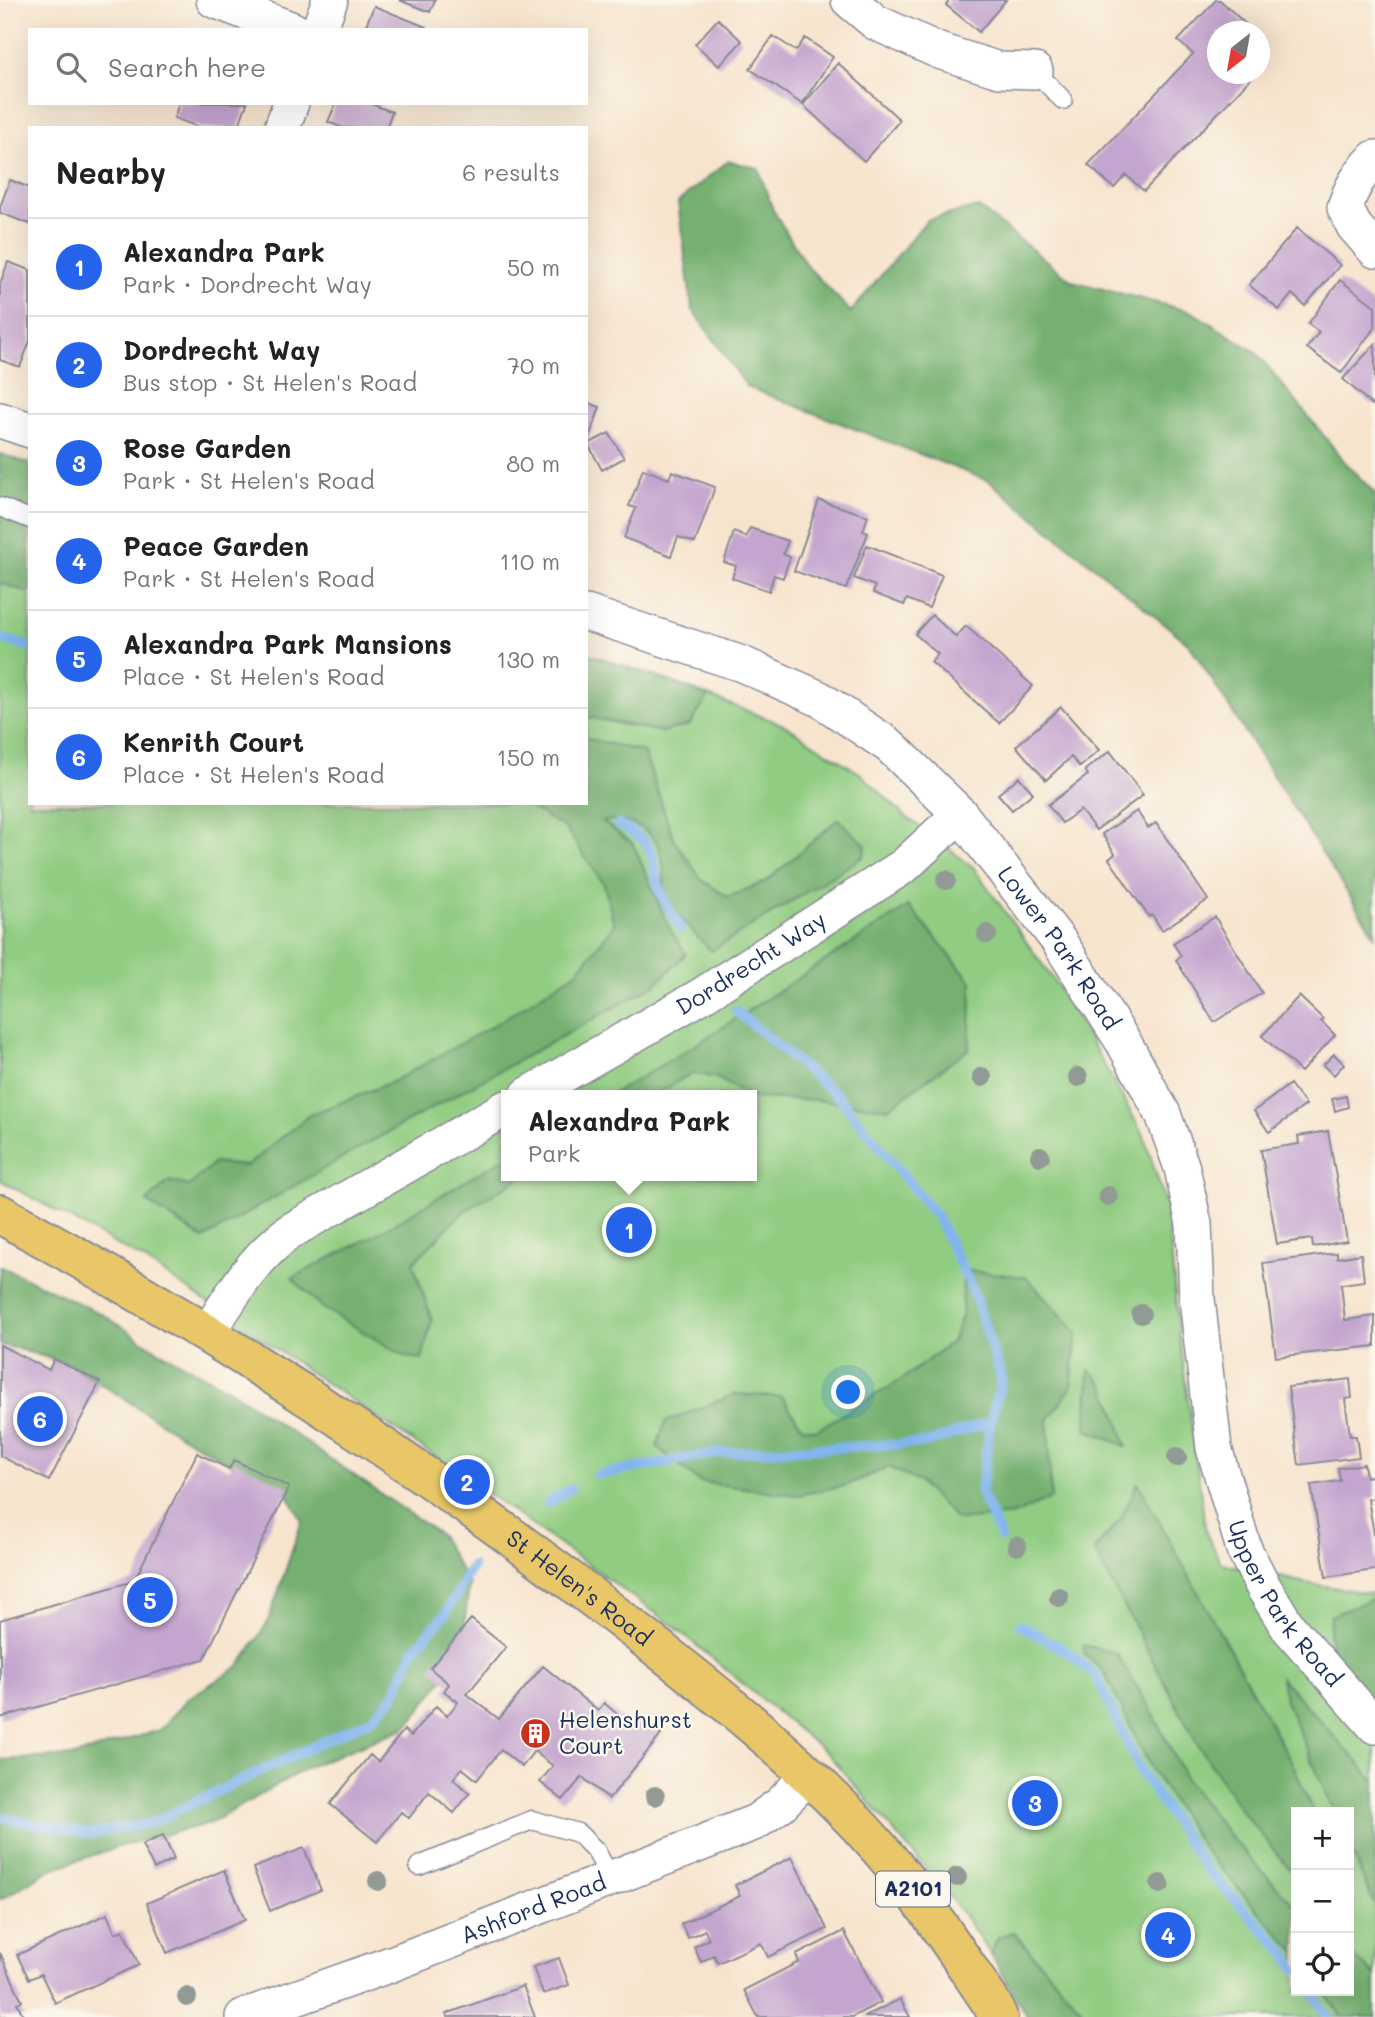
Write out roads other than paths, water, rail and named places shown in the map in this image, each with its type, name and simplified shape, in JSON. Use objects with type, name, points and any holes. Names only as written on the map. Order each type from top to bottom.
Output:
[{"type":"main road","name":"St Helen's Road","points":[[0,1214],[207,1334],[412,1467],[520,1541],[729,1704],[808,1776],[878,1846],[911,1886],[992,2004],[998,2017]]},
{"type":"street","points":[[214,0],[288,28]]},
{"type":"street","points":[[319,28],[330,0]]},
{"type":"street","points":[[849,0],[875,22],[939,51],[999,70],[1035,71]]},
{"type":"street","points":[[283,126],[290,105]]},
{"type":"street","points":[[1375,158],[1360,174],[1350,191],[1345,208],[1354,226],[1375,250]]},
{"type":"street","points":[[0,420],[28,429]]},
{"type":"street","name":"Lower Park Road","points":[[588,614],[742,664],[820,699],[890,746],[960,814],[1058,940],[1125,1043],[1163,1114],[1182,1168],[1194,1224],[1197,1299],[1214,1448],[1231,1507]]},
{"type":"street","name":"Dordrecht Way","points":[[537,1090],[701,996],[904,866],[960,814]]},
{"type":"street","points":[[207,1334],[245,1276],[267,1249],[289,1232],[501,1111]]},
{"type":"street","name":"Upper Park Road","points":[[1231,1507],[1244,1549],[1288,1627],[1375,1726]]},
{"type":"street","name":"Ashford Road","points":[[243,2017],[394,1963],[757,1822],[782,1804],[808,1776]]},
{"type":"lane","points":[[1035,71],[1063,100]]},
{"type":"lane","points":[[0,507],[28,518]]},
{"type":"lane","points":[[419,1866],[532,1820],[578,1833],[596,1852],[611,1879]]},
{"type":"waterway","points":[[0,638],[28,646]]},
{"type":"waterway","points":[[618,824],[633,832],[648,847],[662,895],[681,929]]},
{"type":"waterway","points":[[736,1011],[838,1096],[937,1217],[973,1291],[1002,1379],[990,1422],[981,1493],[1001,1538]]},
{"type":"waterway","points":[[598,1475],[716,1453],[926,1443],[990,1422]]},
{"type":"waterway","points":[[548,1503],[570,1489]]},
{"type":"waterway","points":[[0,1817],[91,1834],[151,1823],[373,1718],[393,1697],[414,1650],[446,1613],[472,1566]]},
{"type":"waterway","points":[[1020,1625],[1067,1651],[1096,1676],[1142,1774],[1207,1870],[1291,1962]]},
{"type":"waterway","points":[[1314,1996],[1328,2017]]},
{"type":"place","name":"Alexandra Park","points":[[629,1230]]},
{"type":"place","name":"Kenrith Court","points":[[40,1419]]},
{"type":"place","name":"Dordrecht Way","points":[[467,1482]]},
{"type":"place","name":"Alexandra Park Mansions","points":[[150,1600]]},
{"type":"place","name":"Helenshurst Court","points":[[536,1733]]},
{"type":"place","name":"Rose Garden","points":[[1035,1803]]},
{"type":"place","name":"Peace Garden","points":[[1168,1935]]}]
